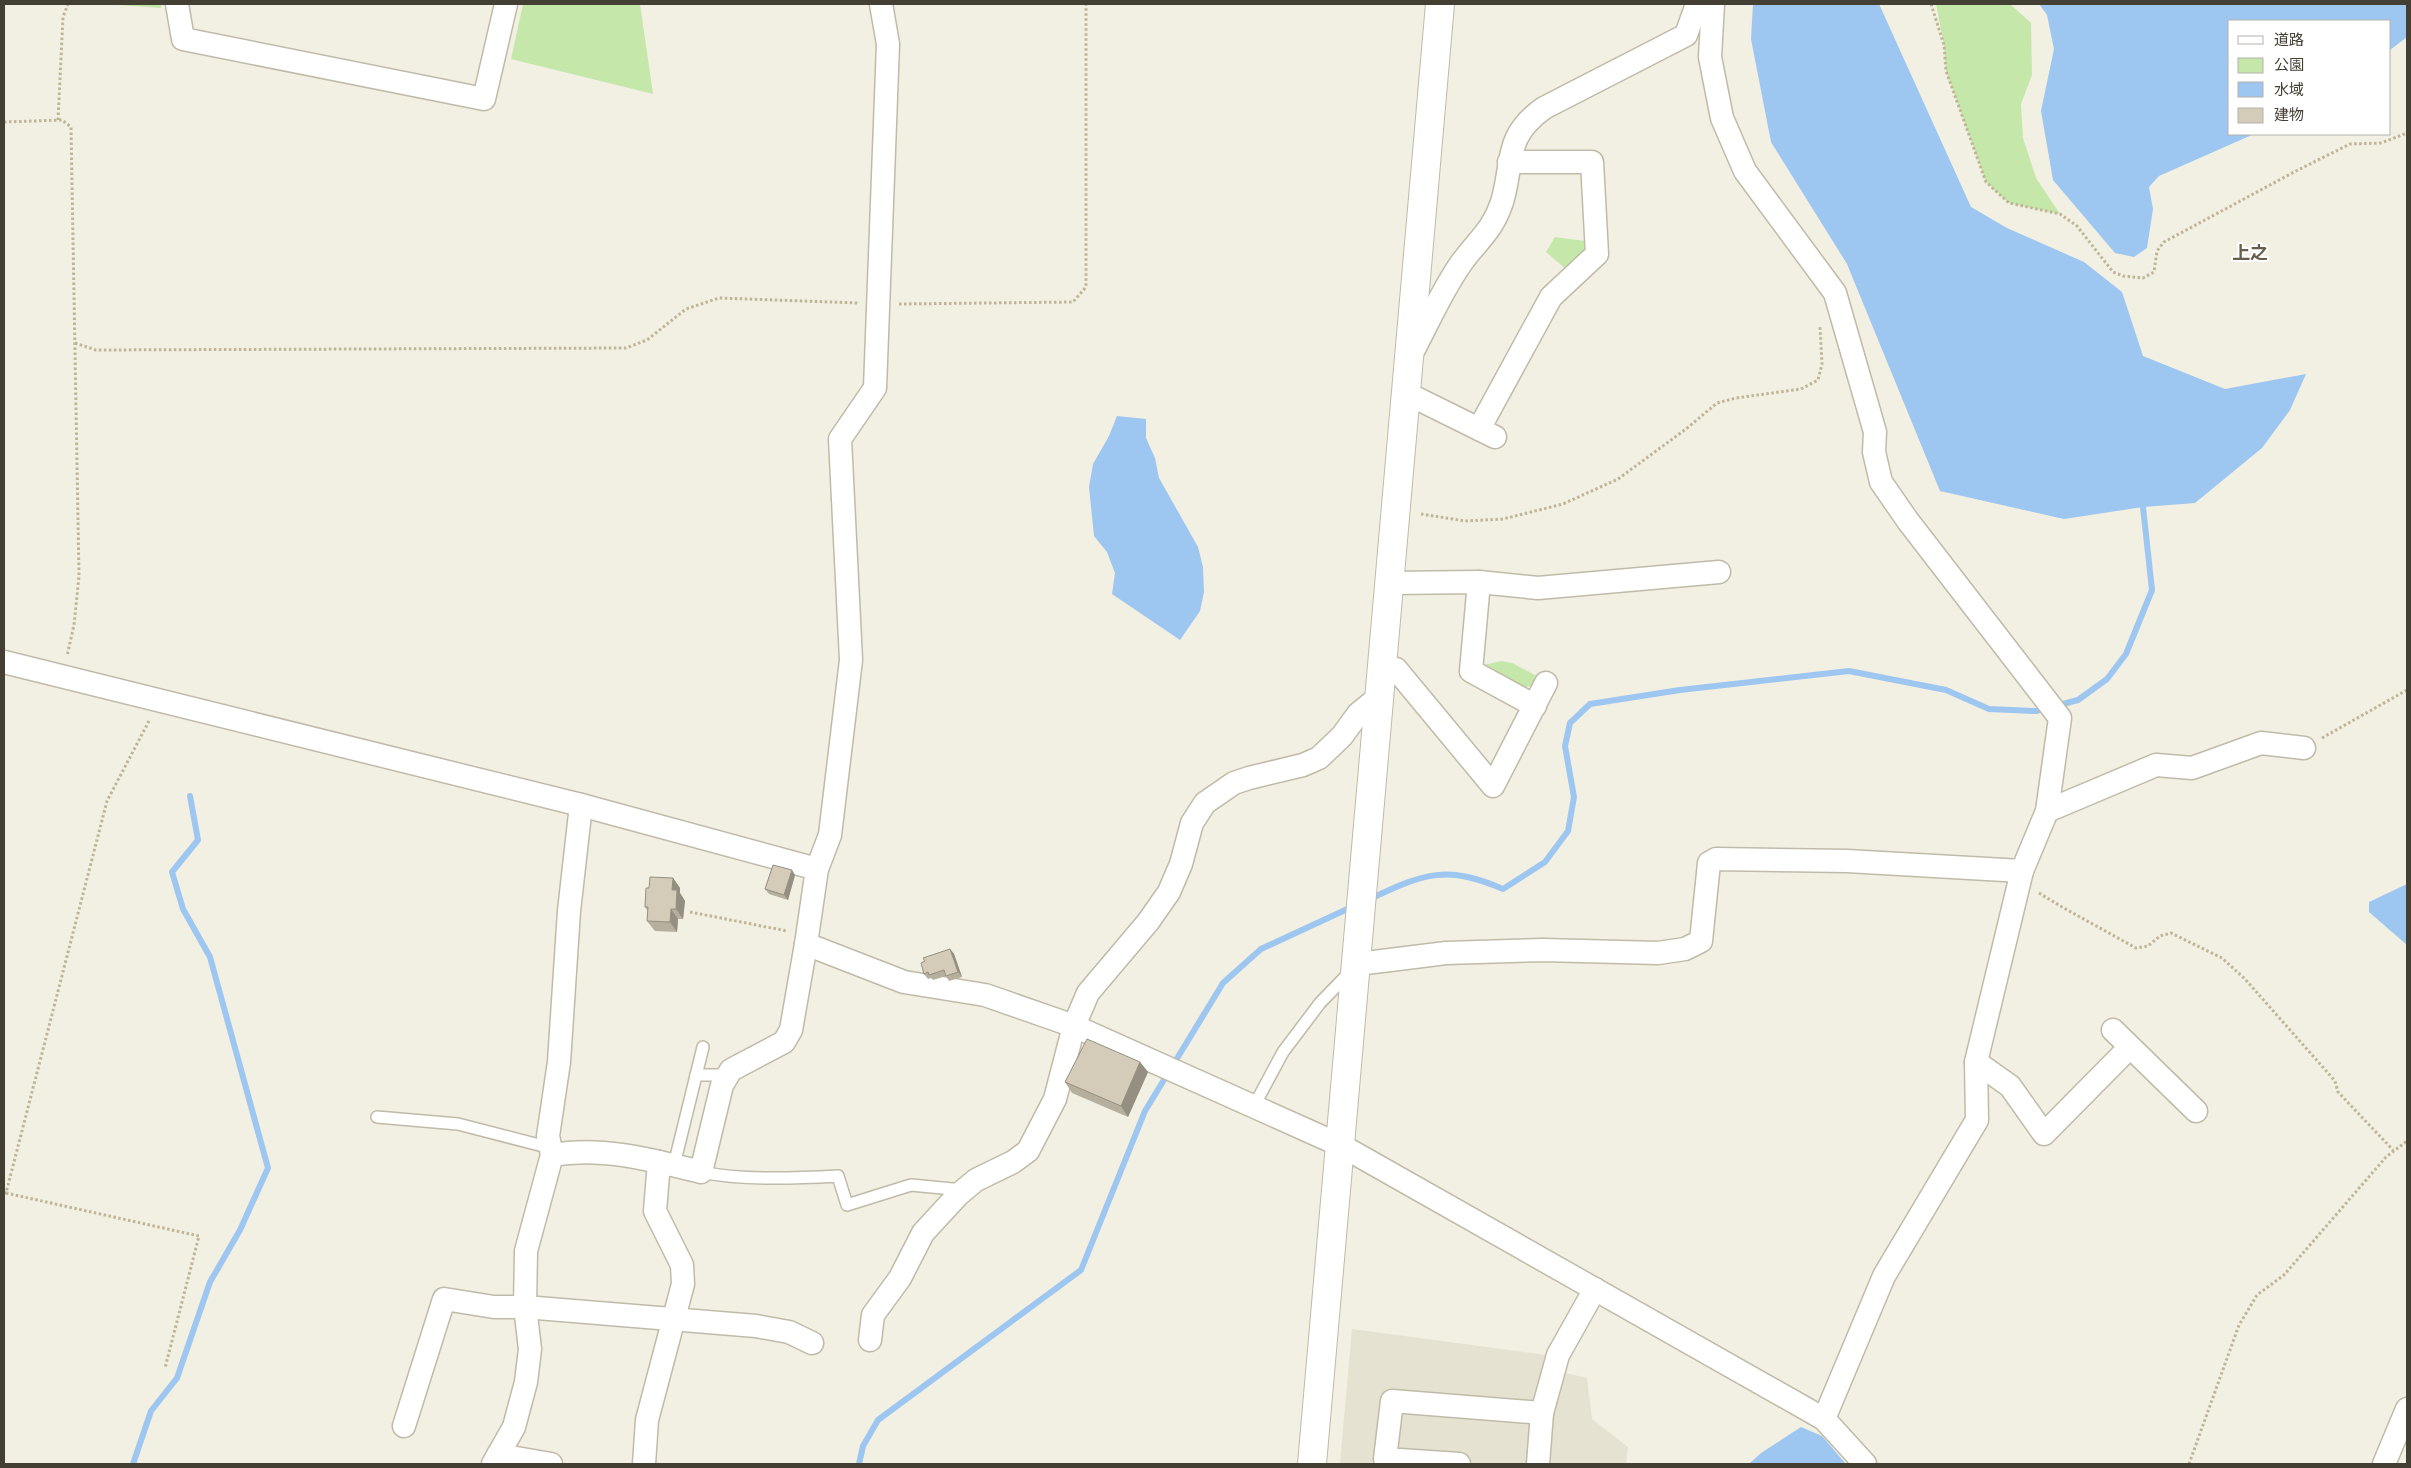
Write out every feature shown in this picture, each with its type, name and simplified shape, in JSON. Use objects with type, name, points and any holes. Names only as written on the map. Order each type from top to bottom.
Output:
[{"type":"street","points":[[177,4],[183,39],[484,99],[506,4]]},
{"type":"street","points":[[552,1152],[596,1152],[701,1172],[722,1085],[727,1075],[731,1070],[784,1042],[791,1030],[798,938],[817,869],[830,835],[851,660],[840,439],[874,388],[888,44],[880,4]]},
{"type":"street","points":[[1312,1464],[1358,964],[1395,511],[1440,4]]},
{"type":"street","points":[[1408,361],[1462,262],[1490,229],[1502,201],[1509,162],[1520,132],[1532,116],[1686,35],[1697,4]]},
{"type":"street","points":[[1713,4],[1710,57],[1722,118],[1745,171],[1835,292],[1875,432],[1874,452],[1882,482],[1914,529],[2060,718],[2047,811],[2021,876],[1976,1062],[1977,1120],[1884,1276],[1824,1419]]},
{"type":"street","points":[[1406,393],[1487,433],[1551,297],[1597,254],[1592,162],[1509,162]]},
{"type":"street","points":[[1389,583],[1479,582],[1538,588],[1719,572]]},
{"type":"street","points":[[1479,582],[1471,671],[1535,706]]},
{"type":"street","points":[[4,662],[581,805],[817,869]]},
{"type":"street","points":[[1383,668],[1396,669],[1493,786],[1546,683]]},
{"type":"street","points":[[870,1340],[873,1315],[900,1278],[923,1233],[976,1180],[1013,1162],[1028,1151],[1055,1099],[1074,1026],[1088,993],[1148,922],[1169,892],[1181,864],[1192,823],[1205,803],[1234,783],[1303,765],[1319,758],[1342,736],[1358,714],[1380,696]]},
{"type":"street","points":[[2047,811],[2156,765],[2192,768],[2261,743],[2304,748]]},
{"type":"street","points":[[551,1464],[495,1459],[514,1427],[526,1382],[530,1349],[525,1307],[526,1251],[552,1152],[548,1136],[559,1062],[569,911],[581,805]]},
{"type":"street","points":[[1358,964],[1446,953],[1543,950],[1658,953],[1685,949],[1701,942],[1709,863],[1716,859],[1847,862],[2021,876]]},
{"type":"street","points":[[798,938],[904,982],[985,995],[1074,1026],[1342,1146],[1824,1419],[1864,1464]]},
{"type":"street","points":[[2113,1030],[2129,1048],[2196,1111]]},
{"type":"street","points":[[1976,1062],[2010,1086],[2044,1134],[2129,1048]]},
{"type":"street","points":[[644,1464],[647,1420],[683,1284],[682,1265],[655,1211],[667,1164]]},
{"type":"street","points":[[1538,1464],[1542,1413],[1558,1355],[1595,1289]]},
{"type":"street","points":[[404,1426],[444,1299],[494,1307],[525,1307],[756,1326],[789,1332],[812,1343]]},
{"type":"street","points":[[1459,1464],[1385,1458],[1392,1401],[1542,1413]]},
{"type":"street","points":[[2384,1464],[2407,1409]]},
{"type":"lane","points":[[1254,1106],[1283,1052],[1320,1003],[1358,964]]},
{"type":"lane","points":[[667,1164],[696,1075],[702,1047]]},
{"type":"lane","points":[[696,1075],[727,1075]]},
{"type":"lane","points":[[377,1117],[458,1124],[552,1152]]},
{"type":"lane","points":[[701,1172],[724,1177],[774,1179],[838,1176],[847,1205],[911,1185],[964,1190]]},
{"type":"path","points":[[58,120],[63,17],[68,4]]},
{"type":"path","points":[[75,343],[96,350],[626,348],[647,340],[686,309],[720,298],[877,304],[1073,302],[1086,287],[1086,4]]},
{"type":"path","points":[[1931,4],[1944,45],[1946,71],[1986,182],[2009,203],[2060,214],[2077,226],[2113,272],[2123,276],[2143,278],[2154,272],[2157,252],[2164,242],[2296,170],[2350,144],[2381,143],[2407,133]]},
{"type":"path","points":[[4,122],[62,120],[71,128],[79,576],[74,624],[62,676]]},
{"type":"path","points":[[1395,511],[1465,521],[1503,519],[1563,504],[1618,479],[1686,429],[1717,403],[1736,398],[1801,389],[1818,380],[1822,364],[1820,326]]},
{"type":"path","points":[[2304,748],[2407,690]]},
{"type":"path","points":[[160,700],[107,802],[5,1192],[199,1236],[165,1368]]},
{"type":"path","points":[[2021,876],[2062,907],[2136,948],[2148,946],[2160,936],[2171,933],[2222,958],[2245,979],[2335,1081],[2338,1092],[2394,1150]]},
{"type":"path","points":[[690,912],[798,938]]},
{"type":"path","points":[[2189,1464],[2239,1325],[2257,1295],[2284,1275],[2394,1150],[2407,1141]]},
{"type":"shaded area","points":[[1352,1329],[1568,1358],[1565,1373],[1587,1378],[1592,1419],[1628,1447],[1626,1464],[1340,1464]]},
{"type":"green space","points":[[103,4],[161,4],[161,8]]},
{"type":"green space","points":[[523,4],[640,4],[653,94],[511,59]]},
{"type":"green space","points":[[1936,4],[2010,4],[2031,23],[2032,75],[2021,104],[2023,138],[2036,178],[2060,214],[2009,203],[1986,182],[1946,71],[1944,45]]},
{"type":"green space","points":[[1555,237],[1585,241],[1584,254],[1567,270],[1546,252]]},
{"type":"green space","points":[[1501,661],[1512,663],[1537,676],[1531,686],[1522,688],[1484,665]]},
{"type":"water","points":[[1753,4],[1879,4],[1971,207],[2007,228],[2084,262],[2122,292],[2143,356],[2225,389],[2306,374],[2290,410],[2262,448],[2195,503],[2143,507],[2064,519],[1940,491],[1847,264],[1771,142],[1751,39]]},
{"type":"water","points":[[2039,4],[2407,4],[2407,37],[2391,49],[2391,20],[2228,20],[2228,135],[2252,135],[2159,176],[2149,187],[2153,209],[2147,248],[2134,257],[2115,253],[2053,180],[2041,111],[2054,49],[2047,15]]},
{"type":"water","points":[[1117,416],[1146,419],[1146,438],[1155,458],[1159,478],[1198,547],[1203,567],[1204,592],[1200,611],[1180,640],[1112,594],[1115,573],[1107,552],[1094,536],[1089,487],[1093,464],[1109,436]]},
{"type":"water","points":[[2407,884],[2407,945],[2369,912],[2369,902]]},
{"type":"water","points":[[1801,1427],[1822,1436],[1846,1464],[1749,1464],[1761,1453]]},
{"type":"building","points":[[773,865],[792,870],[784,895],[765,889]]},
{"type":"building","points":[[650,877],[673,878],[672,890],[677,890],[676,909],[671,909],[670,922],[647,921],[648,907],[645,907],[646,888],[649,888]]},
{"type":"building","points":[[950,949],[958,972],[946,976],[944,970],[929,975],[928,972],[924,974],[921,963],[925,961],[923,958]]},
{"type":"building","points":[[1087,1039],[1140,1062],[1121,1106],[1065,1082]]},
{"type":"waterway","points":[[1372,898],[1407,883],[1436,875],[1466,877],[1503,889],[1545,862],[1568,831],[1574,797],[1565,746],[1570,723],[1590,704],[1680,690],[1849,671],[1946,690],[1989,709],[2036,711],[2078,700],[2107,679],[2126,654],[2152,590],[2143,507]]},
{"type":"waterway","points":[[133,1464],[151,1411],[177,1378],[210,1282],[240,1230],[268,1168],[210,957],[183,909],[172,872],[198,840],[190,796]]},
{"type":"waterway","points":[[859,1464],[863,1446],[878,1420],[1081,1270],[1145,1111],[1223,983],[1261,949],[1356,905]]},
{"type":"district","name":"上之","points":[[2250,253]]}]
